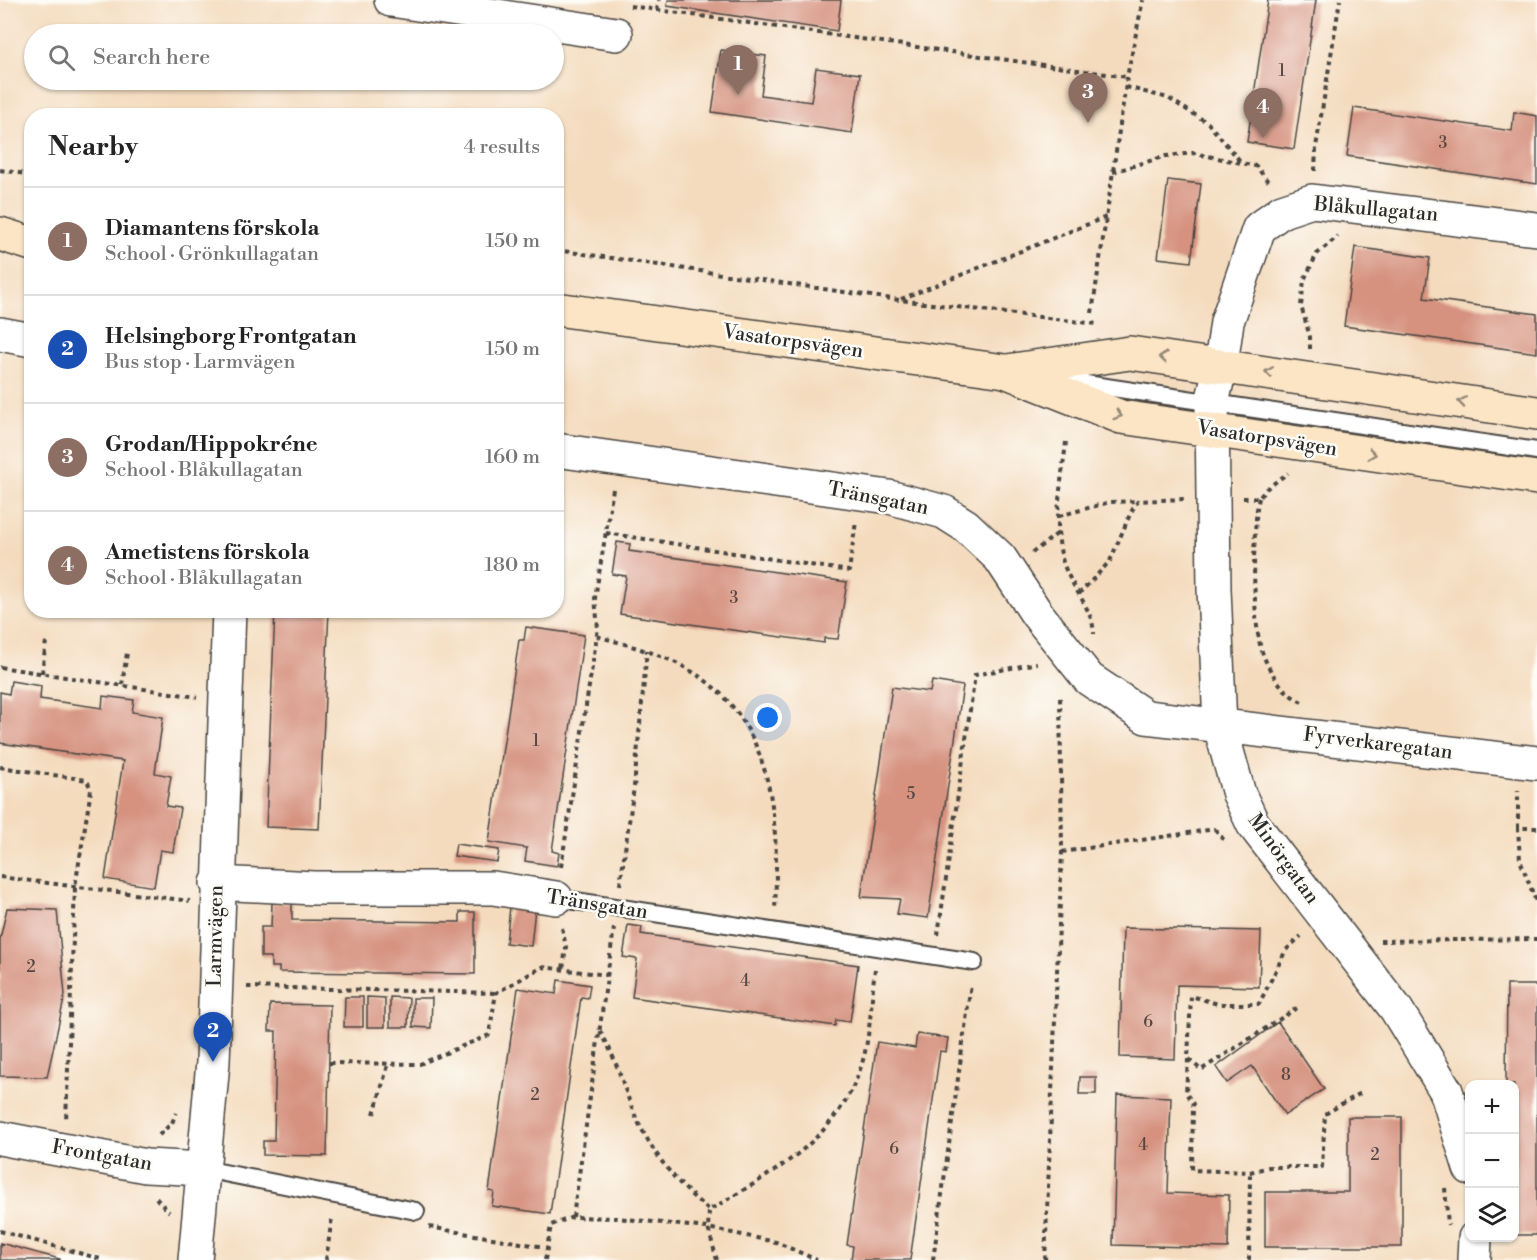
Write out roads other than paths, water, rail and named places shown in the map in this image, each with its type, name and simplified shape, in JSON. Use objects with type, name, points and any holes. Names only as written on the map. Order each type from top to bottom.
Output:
[{"type":"main road","points":[[0,219],[24,220]]},
{"type":"main road","points":[[0,234],[24,242]]},
{"type":"main road","name":"Vasatorpsvägen","points":[[564,301],[616,317]]},
{"type":"main road","name":"Vasatorpsvägen","points":[[564,310],[1005,371],[1121,417],[1211,416],[1537,478]]},
{"type":"main road","name":"Vasatorpsvägen","points":[[1005,371],[1130,353],[1221,364],[1537,413]]},
{"type":"street","points":[[391,0],[619,19]]},
{"type":"street","name":"Blåkullagatan","points":[[1211,416],[1227,322],[1259,228],[1270,218],[1302,205],[1537,229]]},
{"type":"street","points":[[0,334],[24,338]]},
{"type":"street","name":"Minörgatan","points":[[1211,416],[1220,726],[1239,794],[1253,824],[1396,1009],[1446,1091],[1457,1176]]},
{"type":"street","name":"Tränsgatan","points":[[564,451],[861,493],[944,512],[966,526],[1000,558],[1037,614],[1078,668],[1107,693],[1146,717],[1220,726]]},
{"type":"street","name":"Larmvägen","points":[[195,1260],[213,1062],[202,898],[228,618]]},
{"type":"street","name":"Fyrverkaregatan","points":[[1220,726],[1537,763]]},
{"type":"street","name":"Tränsgatan","points":[[202,898],[314,888],[493,888],[556,898]]},
{"type":"street","name":"Frontgatan","points":[[0,1138],[146,1166],[204,1169]]},
{"type":"street","points":[[1461,1237],[1474,1260]]},
{"type":"lane","points":[[0,225],[24,229]]},
{"type":"lane","points":[[1211,416],[1537,451]]},
{"type":"lane","name":"Tränsgatan","points":[[556,898],[974,962]]},
{"type":"lane","points":[[204,1169],[416,1211]]},
{"type":"place","name":"Diamantens förskola","points":[[738,95]]},
{"type":"place","name":"Grodan/Hippokréne","points":[[1088,123]]},
{"type":"place","name":"Ametistens förskola","points":[[1263,138]]},
{"type":"place","name":"Helsingborg Frontgatan","points":[[213,1062]]}]
